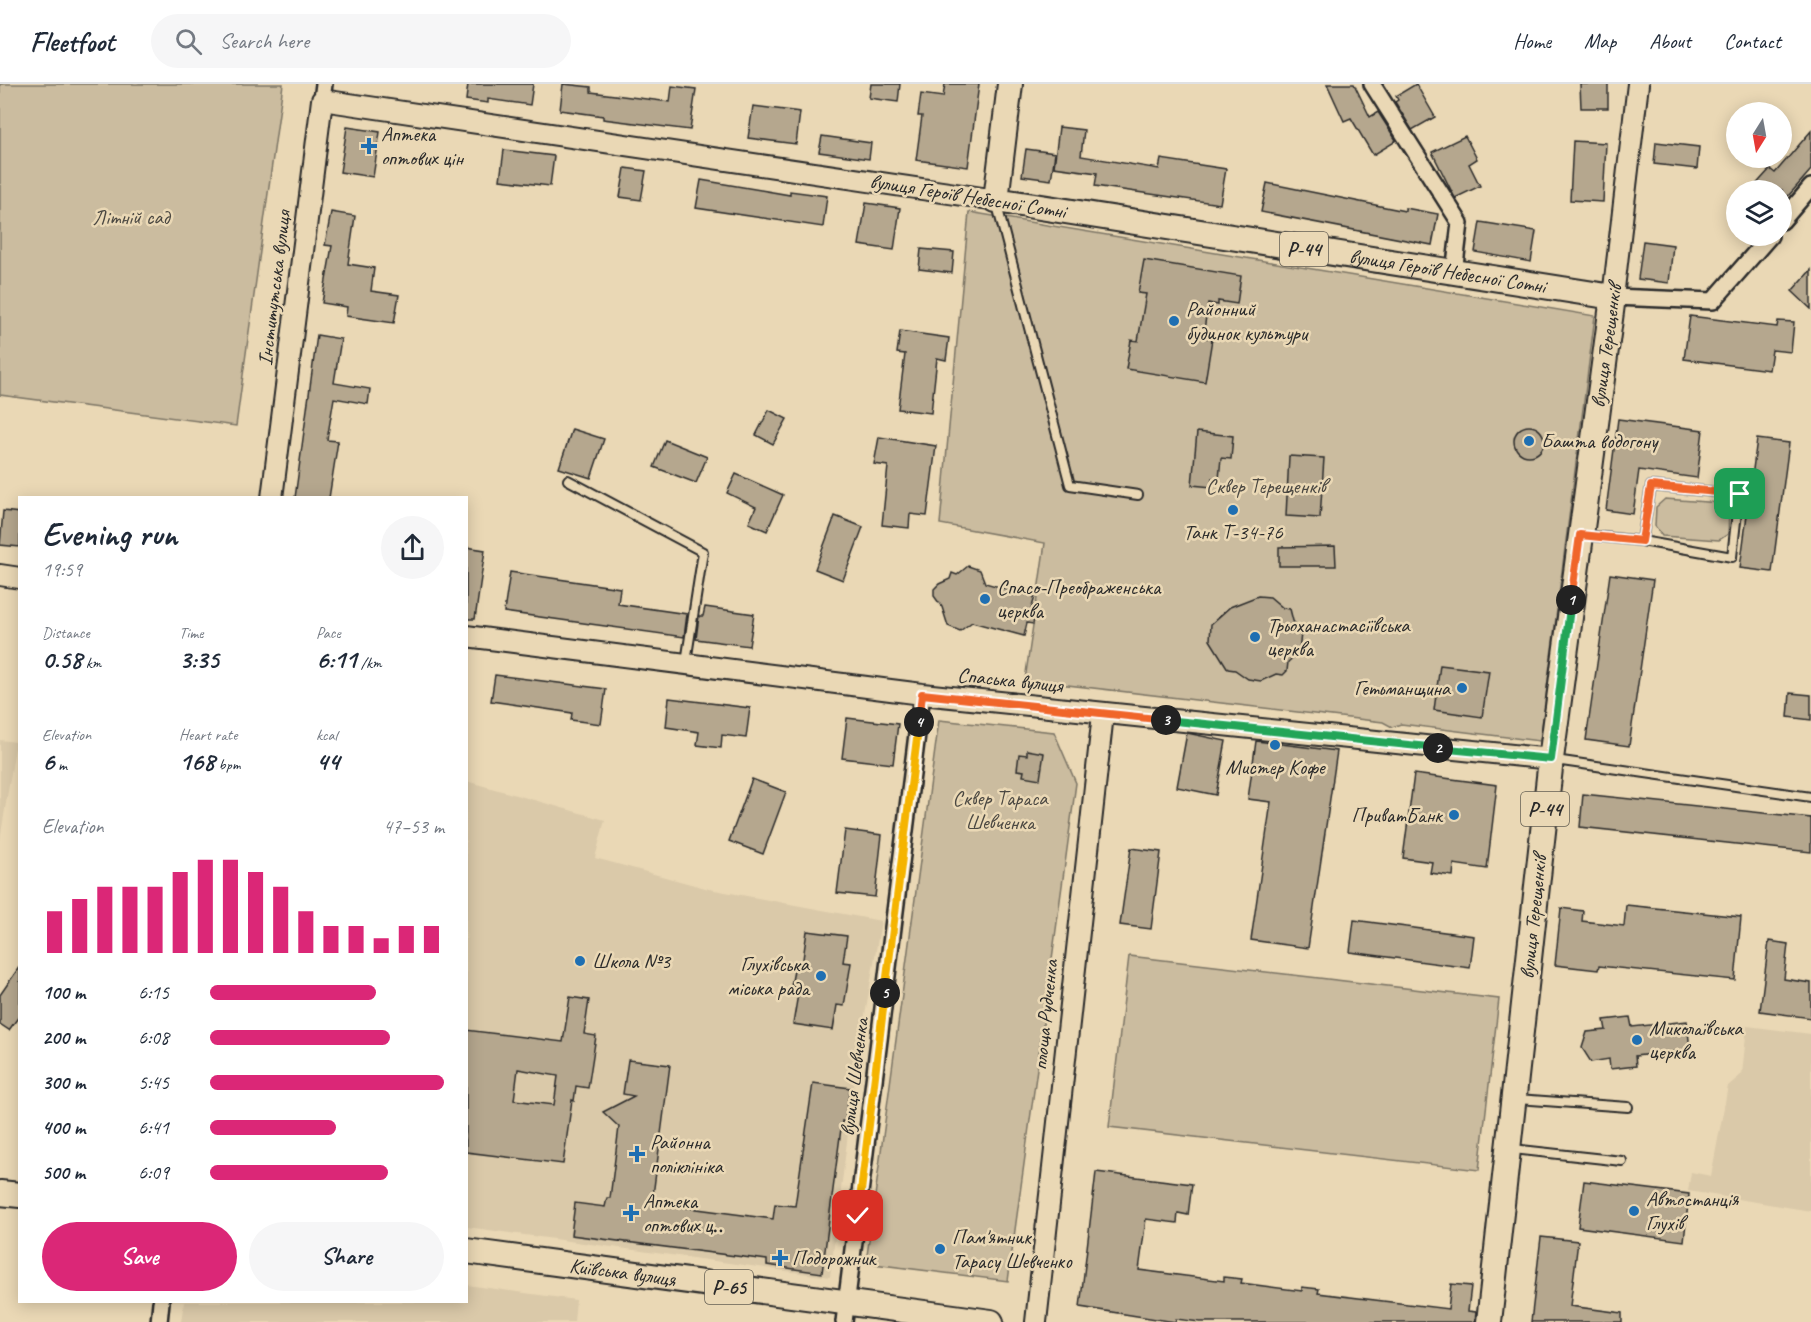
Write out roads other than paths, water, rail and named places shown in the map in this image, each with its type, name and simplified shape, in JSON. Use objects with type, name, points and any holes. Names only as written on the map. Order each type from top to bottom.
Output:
[{"type":"main road","points":[[996,200],[1010,84]]},
{"type":"main road","name":"вулиця Героїв Небесної Сотні","points":[[996,200],[1613,297]]},
{"type":"main road","name":"вулиця Терещенків","points":[[1489,1322],[1551,759],[1613,297]]},
{"type":"main road","points":[[0,1193],[18,1195]]},
{"type":"main road","name":"Київська вулиця","points":[[468,1251],[846,1312],[991,1322]]},
{"type":"street","points":[[1372,84],[1460,223],[1454,273]]},
{"type":"street","name":"вулиця Терещенків","points":[[1613,297],[1638,84]]},
{"type":"street","name":"вулиця Героїв Небесної Сотні","points":[[323,92],[996,200]]},
{"type":"street","name":"Інститутська вулиця","points":[[272,496],[323,92]]},
{"type":"street","points":[[1792,209],[1811,187]]},
{"type":"street","points":[[1613,297],[1713,302],[1761,246]]},
{"type":"street","points":[[0,575],[18,578]]},
{"type":"street","name":"Спаська вулиця","points":[[468,636],[922,694],[1551,759]]},
{"type":"street","name":"вулиця Шевченка","points":[[846,1312],[922,694]]},
{"type":"street","name":"площа Рудченка","points":[[1036,1322],[1103,714]]},
{"type":"street","points":[[159,1322],[161,1303]]},
{"type":"lane","points":[[996,200],[1070,484],[1138,495]]},
{"type":"lane","points":[[568,480],[703,552],[686,664]]},
{"type":"lane","points":[[1580,535],[1642,541],[1732,557],[1740,494],[1651,486],[1642,541]]},
{"type":"lane","points":[[1551,759],[1811,797]]},
{"type":"lane","points":[[1512,1099],[1628,1107]]},
{"type":"lane","points":[[1508,1149],[1623,1161]]},
{"type":"place","name":"Аптека оптових цін","points":[[369,146]]},
{"type":"place","name":"Районний будинок культури","points":[[1174,321]]},
{"type":"place","name":"Башта водогону","points":[[1529,441]]},
{"type":"place","name":"Танк Т-34-76","points":[[1233,510]]},
{"type":"place","name":"Спасо-Преображенська церква","points":[[985,599]]},
{"type":"place","name":"Трьоханастасіївська церква","points":[[1255,637]]},
{"type":"place","name":"Гетьманщина","points":[[1462,688]]},
{"type":"place","name":"Мистер Кофе","points":[[1275,745]]},
{"type":"place","name":"ПриватБанк","points":[[1454,815]]},
{"type":"place","name":"Школа №3","points":[[580,961]]},
{"type":"place","name":"Глухівська міська рада","points":[[821,976]]},
{"type":"place","name":"Миколаївська церква","points":[[1637,1040]]},
{"type":"place","name":"Районна поліклініка","points":[[637,1154]]},
{"type":"place","name":"Автостанція Глухів","points":[[1634,1211]]},
{"type":"place","name":"Аптека оптових ц‥","points":[[631,1213]]},
{"type":"place","name":"Пам'ятник Тарасу Шевченко","points":[[940,1249]]},
{"type":"place","name":"Подорожник","points":[[780,1258]]},
{"type":"park label","name":"Літній сад","points":[[131,217]]},
{"type":"park label","name":"Сквер Терещенків","points":[[1266,486]]},
{"type":"park label","name":"Сквер Тараса Шевченка","points":[[1000,810]]}]
